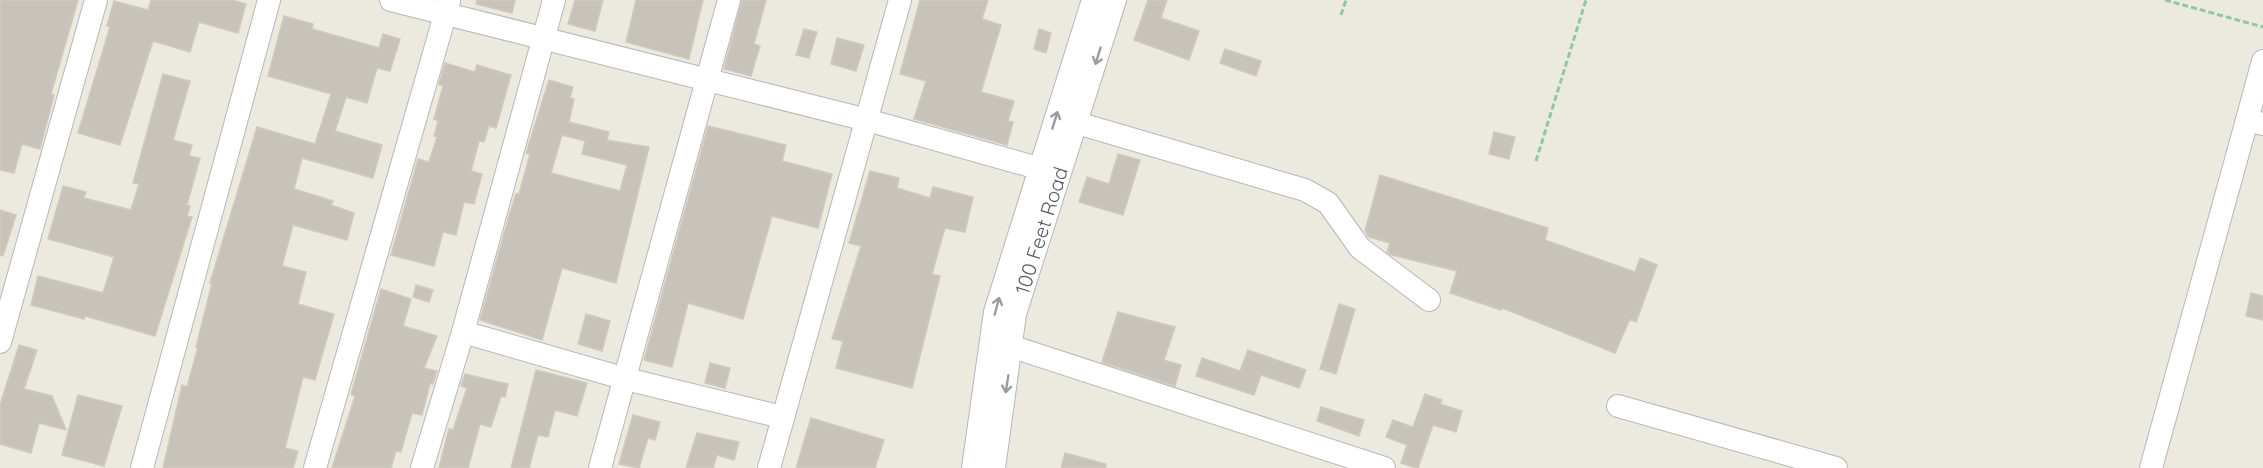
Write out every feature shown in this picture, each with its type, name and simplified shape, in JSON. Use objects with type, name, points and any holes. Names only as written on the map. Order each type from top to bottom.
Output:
[{"type":"street","points":[[0,342],[96,0]]},
{"type":"street","points":[[142,468],[270,0]]},
{"type":"street","points":[[391,0],[447,7],[543,39],[867,120],[1050,171]]},
{"type":"street","points":[[422,468],[464,332],[554,0]]},
{"type":"street","points":[[600,468],[710,80],[729,0]]},
{"type":"street","points":[[769,468],[900,0]]},
{"type":"street","name":"100 Feet Road","points":[[994,468],[1015,314],[1093,0]]},
{"type":"street","name":"100 Feet Road","points":[[973,468],[995,312],[1050,171],[1077,123],[1115,0]]},
{"type":"street","points":[[315,468],[447,7]]},
{"type":"street","points":[[2151,468],[2255,122],[2263,61]]},
{"type":"street","points":[[1077,123],[1305,190],[1329,203],[1360,248],[1429,300]]},
{"type":"street","points":[[464,332],[626,379],[782,417]]},
{"type":"street","points":[[1012,347],[1339,460],[1384,468]]},
{"type":"street","points":[[1618,406],[1836,468]]},
{"type":"path","points":[[1341,15],[1346,0]]},
{"type":"path","points":[[1536,161],[1586,0]]},
{"type":"path","points":[[2165,0],[2263,27]]},
{"type":"building","points":[[0,0],[78,0],[51,94],[54,95],[40,149],[22,144],[14,173],[0,170]]},
{"type":"building","points":[[151,0],[233,0],[246,4],[238,33],[199,22],[190,52],[153,41],[120,145],[78,133],[110,27],[107,26],[114,1],[148,10]]},
{"type":"building","points":[[477,0],[515,0],[512,13],[476,4]]},
{"type":"building","points":[[575,0],[603,0],[595,31],[568,24]]},
{"type":"building","points":[[636,0],[703,0],[689,59],[626,42]]},
{"type":"building","points":[[742,0],[766,0],[754,44],[760,46],[751,76],[724,69]]},
{"type":"building","points":[[920,0],[988,0],[982,19],[1001,25],[981,92],[1014,101],[1008,121],[1013,122],[1007,145],[914,119],[926,81],[900,74]]},
{"type":"building","points":[[1148,0],[1167,0],[1161,18],[1199,31],[1189,60],[1134,40]]},
{"type":"building","points":[[284,16],[313,24],[312,29],[379,48],[383,34],[400,39],[390,71],[377,68],[367,103],[346,97],[335,131],[382,145],[373,178],[302,158],[294,189],[333,201],[331,205],[354,213],[347,240],[293,225],[282,266],[306,272],[298,304],[334,314],[315,380],[303,377],[285,448],[298,451],[293,468],[163,468],[182,385],[187,387],[198,347],[196,347],[212,283],[210,283],[257,127],[315,144],[331,94],[268,76]]},
{"type":"building","points":[[804,29],[817,32],[809,58],[796,55]]},
{"type":"building","points":[[1039,29],[1051,33],[1046,53],[1034,49]]},
{"type":"building","points":[[837,38],[864,45],[856,71],[831,64]]},
{"type":"building","points":[[1225,49],[1261,61],[1256,76],[1220,63]]},
{"type":"building","points":[[445,63],[475,72],[477,65],[511,75],[496,128],[489,126],[484,142],[479,141],[471,171],[482,174],[474,204],[464,202],[456,235],[443,232],[434,266],[391,255],[418,159],[429,162],[437,137],[434,136],[438,121],[434,119],[443,86],[439,84]]},
{"type":"building","points":[[163,74],[190,81],[173,140],[192,145],[189,156],[200,158],[187,205],[190,206],[187,216],[192,217],[155,336],[85,316],[84,319],[31,305],[38,276],[103,293],[114,257],[48,239],[63,186],[86,192],[84,198],[131,210],[139,184],[133,183]]},
{"type":"building","points":[[549,80],[573,87],[570,98],[574,99],[569,122],[609,132],[607,140],[649,147],[616,283],[562,268],[542,340],[480,320],[509,216],[516,194],[519,194],[530,154],[526,153]],"holes":[[[562,135],[585,141],[582,154],[627,165],[620,191],[551,173]]]},
{"type":"building","points":[[708,126],[786,145],[782,161],[832,174],[818,228],[772,216],[743,319],[688,303],[672,367],[644,360]]},
{"type":"building","points":[[1494,132],[1515,137],[1509,159],[1489,154]]},
{"type":"building","points":[[1118,154],[1140,160],[1123,215],[1079,202],[1087,177],[1109,184]]},
{"type":"building","points":[[870,171],[899,178],[897,188],[930,198],[933,187],[973,197],[965,232],[945,228],[932,274],[940,276],[912,388],[836,368],[843,341],[832,339],[861,246],[849,243]]},
{"type":"building","points":[[1380,175],[1548,228],[1545,240],[1635,272],[1640,258],[1657,265],[1636,322],[1630,319],[1615,353],[1502,308],[1501,310],[1450,293],[1457,271],[1392,255],[1387,252],[1390,243],[1369,237],[1365,231]]},
{"type":"building","points":[[0,210],[16,215],[3,256],[0,255]]},
{"type":"building","points":[[416,285],[433,290],[429,302],[413,297]]},
{"type":"building","points":[[381,289],[411,299],[403,326],[437,336],[424,368],[437,371],[433,384],[430,383],[422,415],[412,413],[401,452],[396,451],[391,468],[332,468],[355,396],[351,394]]},
{"type":"building","points":[[2251,293],[2263,296],[2263,320],[2246,316]]},
{"type":"building","points":[[1339,304],[1355,309],[1336,374],[1320,369]]},
{"type":"building","points":[[1118,312],[1175,327],[1164,360],[1181,365],[1175,386],[1102,362]]},
{"type":"building","points":[[586,314],[610,321],[602,351],[578,344]]},
{"type":"building","points":[[19,345],[37,350],[24,389],[52,396],[66,430],[39,423],[31,453],[0,444],[0,405]]},
{"type":"building","points":[[1248,350],[1306,370],[1299,388],[1261,375],[1254,395],[1196,376],[1202,358],[1240,371]]},
{"type":"building","points":[[710,363],[730,368],[725,388],[705,383]]},
{"type":"building","points":[[536,370],[587,383],[577,416],[555,410],[548,437],[538,435],[529,468],[511,468]]},
{"type":"building","points":[[465,374],[508,384],[505,397],[501,396],[491,427],[480,424],[468,468],[439,468],[449,429],[453,430],[467,388],[461,386]]},
{"type":"building","points":[[1425,394],[1442,400],[1440,404],[1462,411],[1456,432],[1433,425],[1418,468],[1416,468],[1401,463],[1407,445],[1386,437],[1393,420],[1413,427]]},
{"type":"building","points":[[78,395],[122,406],[104,466],[62,455]]},
{"type":"building","points":[[1321,407],[1364,420],[1359,436],[1317,421]]},
{"type":"building","points":[[633,415],[660,422],[655,440],[648,438],[639,468],[619,464]]},
{"type":"building","points":[[811,418],[884,440],[875,468],[796,468]]},
{"type":"building","points":[[697,433],[739,442],[734,460],[717,455],[713,468],[686,468]]},
{"type":"building","points":[[1065,453],[1106,464],[1105,468],[1061,468]]}]
